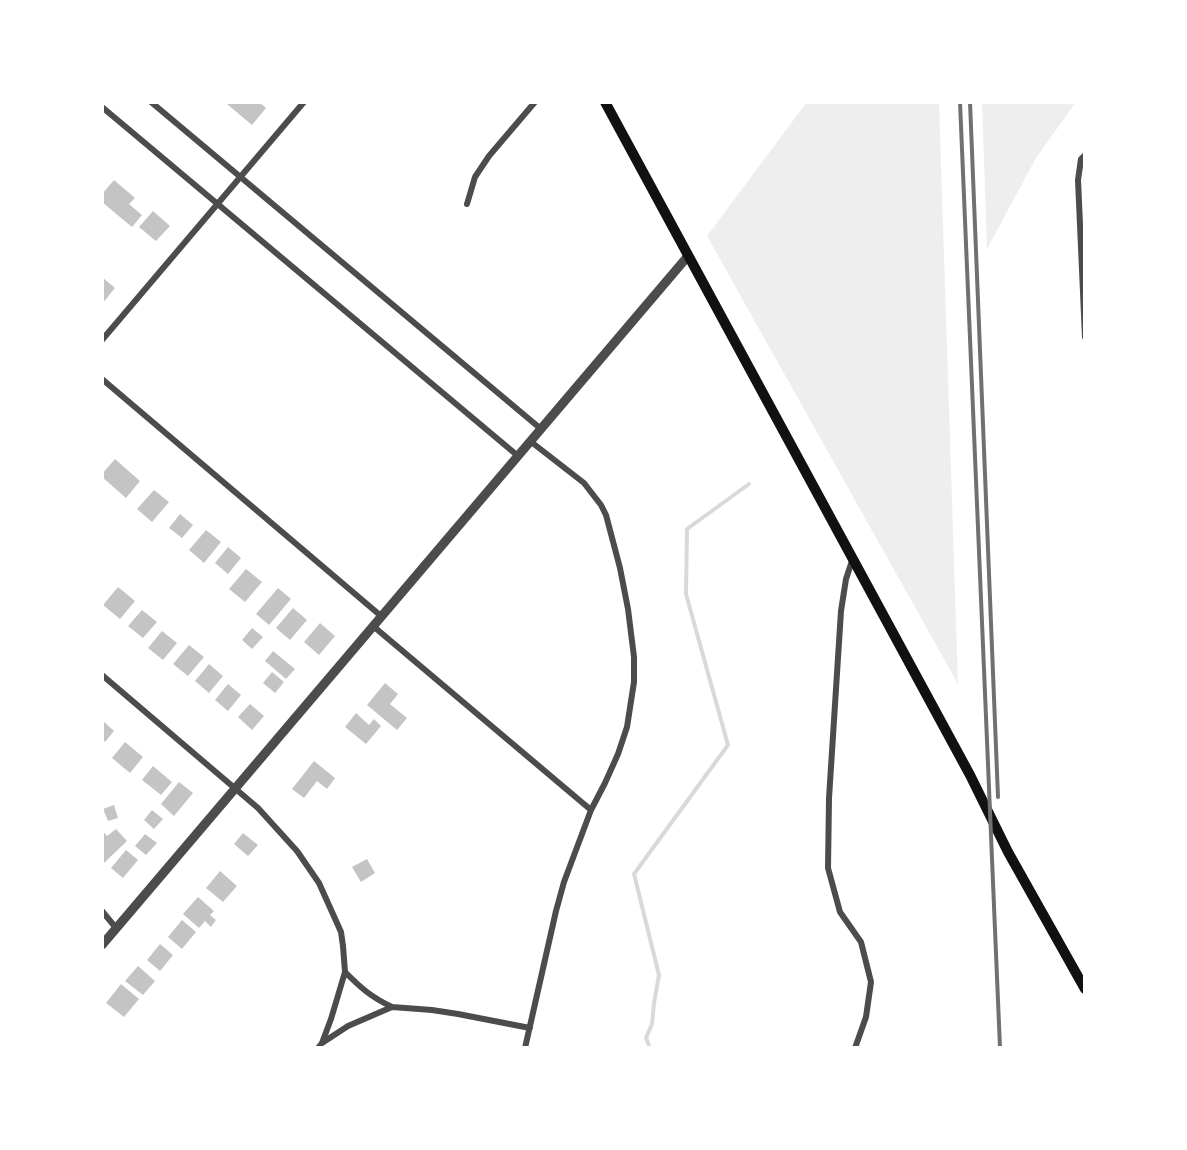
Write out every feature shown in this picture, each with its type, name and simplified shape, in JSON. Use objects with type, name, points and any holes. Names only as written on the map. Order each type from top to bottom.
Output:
[{"type":"main road","points":[[605,102],[970,775],[1008,852],[1085,989]]},
{"type":"street","points":[[151,102],[541,429]]},
{"type":"street","points":[[102,340],[304,102]]},
{"type":"street","points":[[467,204],[475,177],[489,156],[535,102]]},
{"type":"street","points":[[102,107],[518,456]]},
{"type":"street","points":[[1083,157],[1078,180],[1085,337]]},
{"type":"street","points":[[102,945],[688,256]]},
{"type":"street","points":[[102,379],[381,616]]},
{"type":"street","points":[[525,1048],[564,882],[591,810],[618,754],[627,727],[634,682],[634,657],[628,609],[606,515],[584,483],[530,441]]},
{"type":"street","points":[[853,558],[846,579],[841,611],[829,798],[828,867],[840,912],[861,942],[871,982],[866,1017],[855,1048]]},
{"type":"street","points":[[373,626],[591,810]]},
{"type":"street","points":[[102,675],[258,808],[297,850],[319,883],[341,932],[345,972],[320,1046]]},
{"type":"street","points":[[102,911],[116,928]]},
{"type":"street","points":[[345,972],[376,1000],[392,1007],[432,1010],[530,1028]]},
{"type":"street","points":[[320,1046],[348,1026],[392,1007]]},
{"type":"shaded area","points":[[807,102],[939,102],[958,684],[707,236]]},
{"type":"shaded area","points":[[982,102],[1076,102],[1036,158],[987,249]]},
{"type":"building","points":[[228,102],[259,102],[266,108],[252,125],[227,104]]},
{"type":"building","points":[[114,180],[135,198],[129,204],[142,215],[132,227],[102,202],[102,194]]},
{"type":"building","points":[[153,211],[170,226],[156,241],[139,227]]},
{"type":"building","points":[[102,277],[115,288],[102,304]]},
{"type":"building","points":[[115,459],[140,481],[126,498],[102,477]]},
{"type":"building","points":[[154,490],[169,502],[152,522],[137,509]]},
{"type":"building","points":[[180,514],[193,525],[182,538],[169,528]]},
{"type":"building","points":[[206,530],[221,542],[204,563],[189,550]]},
{"type":"building","points":[[228,547],[241,558],[228,574],[215,563]]},
{"type":"building","points":[[246,569],[262,582],[245,602],[229,589]]},
{"type":"building","points":[[118,587],[135,601],[120,619],[103,605]]},
{"type":"building","points":[[278,588],[291,599],[269,625],[256,614]]},
{"type":"building","points":[[293,608],[307,620],[290,640],[276,628]]},
{"type":"building","points":[[142,610],[157,622],[143,638],[128,626]]},
{"type":"building","points":[[320,623],[335,636],[319,655],[304,642]]},
{"type":"building","points":[[252,628],[263,637],[252,649],[242,640]]},
{"type":"building","points":[[162,631],[177,643],[163,660],[148,648]]},
{"type":"building","points":[[189,645],[204,657],[188,676],[173,664]]},
{"type":"building","points":[[273,651],[295,669],[286,679],[265,661]]},
{"type":"building","points":[[209,664],[223,676],[209,693],[195,681]]},
{"type":"building","points":[[272,672],[284,682],[275,693],[263,683]]},
{"type":"building","points":[[385,683],[398,694],[390,704],[407,718],[397,730],[367,705]]},
{"type":"building","points":[[228,684],[241,695],[228,711],[215,700]]},
{"type":"building","points":[[250,704],[264,716],[252,730],[238,717]]},
{"type":"building","points":[[356,713],[369,725],[374,719],[381,726],[366,744],[345,727]]},
{"type":"building","points":[[102,720],[114,731],[105,742],[102,739]]},
{"type":"building","points":[[125,742],[143,757],[130,773],[112,758]]},
{"type":"building","points":[[314,761],[335,778],[327,789],[317,781],[304,798],[292,789]]},
{"type":"building","points":[[153,766],[172,782],[161,795],[142,780]]},
{"type":"building","points":[[179,782],[193,793],[174,816],[161,804]]},
{"type":"building","points":[[114,805],[118,818],[108,821],[103,809]]},
{"type":"building","points":[[152,810],[163,819],[154,829],[144,820]]},
{"type":"building","points":[[116,829],[127,841],[104,863],[102,860],[102,830],[107,836]]},
{"type":"building","points":[[243,833],[258,845],[248,856],[234,844]]},
{"type":"building","points":[[145,834],[157,843],[146,855],[135,846]]},
{"type":"building","points":[[126,850],[138,860],[123,878],[111,868]]},
{"type":"building","points":[[367,859],[375,873],[361,882],[352,867]]},
{"type":"building","points":[[220,871],[237,886],[223,902],[206,888]]},
{"type":"building","points":[[198,897],[214,911],[210,915],[216,920],[211,927],[205,921],[199,928],[183,914]]},
{"type":"building","points":[[182,920],[196,932],[182,949],[168,937]]},
{"type":"building","points":[[160,944],[173,955],[160,971],[147,960]]},
{"type":"building","points":[[138,966],[155,981],[143,995],[125,981]]},
{"type":"building","points":[[121,984],[139,999],[124,1017],[106,1003]]},
{"type":"waterway","points":[[650,1048],[646,1038],[652,1024],[659,975],[634,874],[728,745],[686,594],[687,529],[749,484]]},
{"type":"railway","points":[[960,102],[1000,1048]]},
{"type":"railway","points":[[970,102],[998,797]]}]
